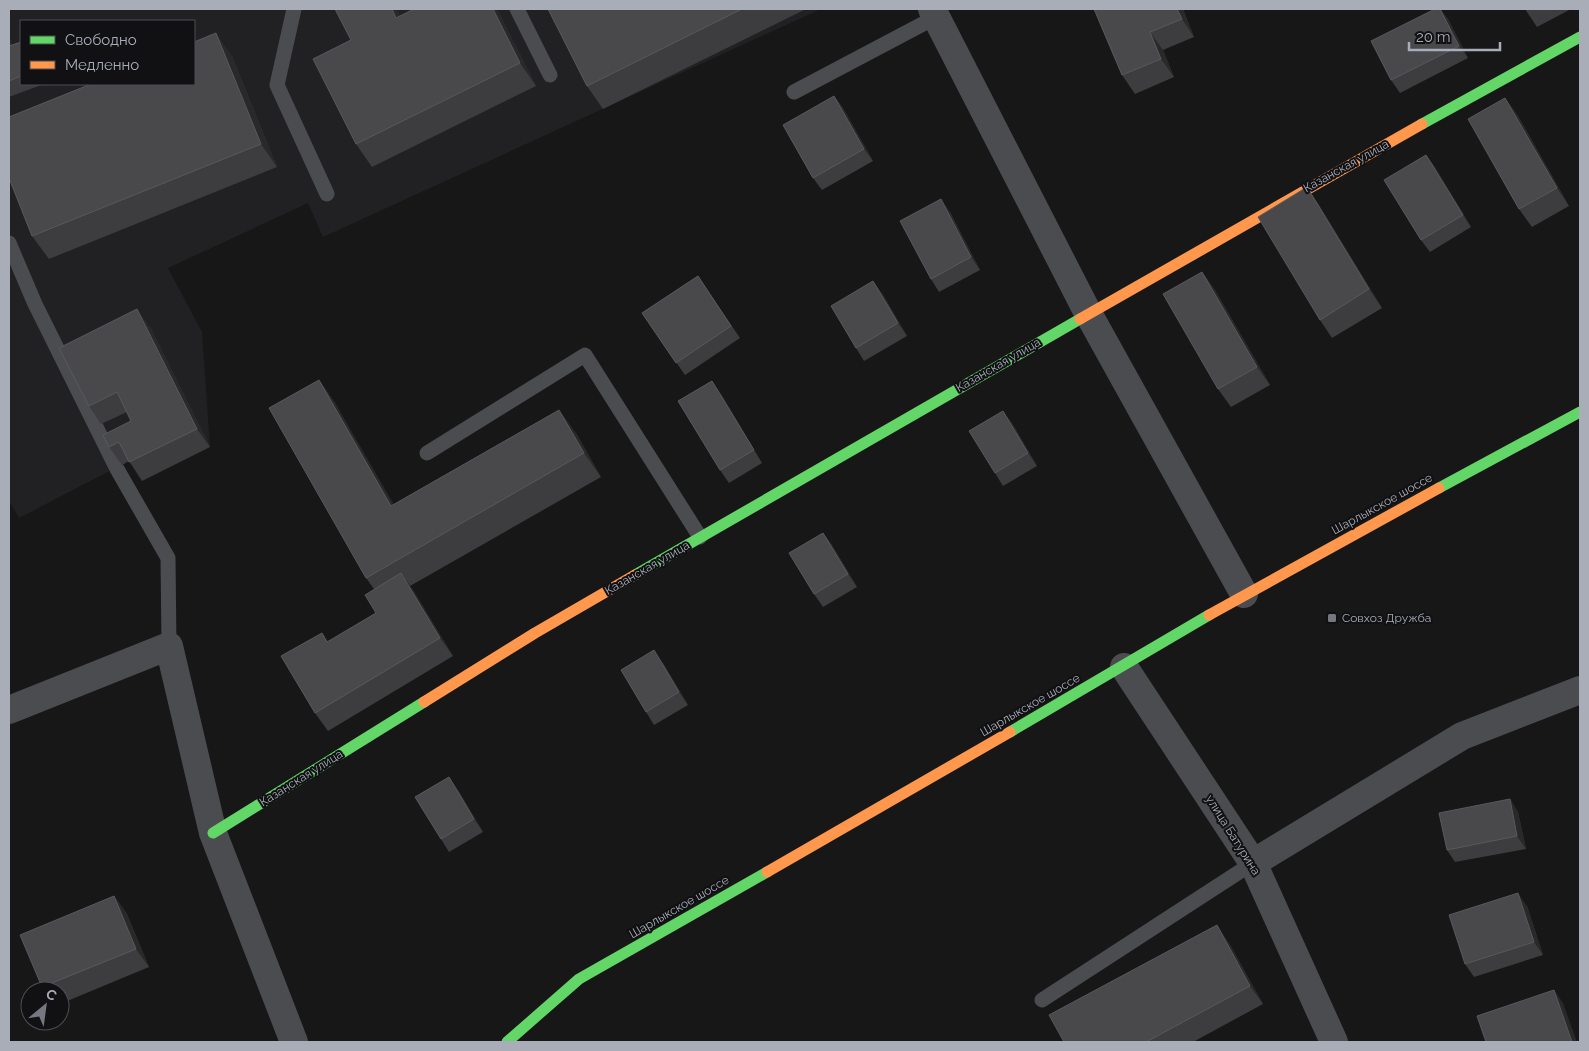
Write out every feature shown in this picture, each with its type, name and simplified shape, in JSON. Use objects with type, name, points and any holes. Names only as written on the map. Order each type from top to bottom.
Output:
[{"type":"street","points":[[934,13],[1088,314],[1244,594]]},
{"type":"street","name":"Казанская улица","points":[[213,833],[535,633],[1342,168],[1580,37]]},
{"type":"street","name":"Шарлыкское шоссе","points":[[506,1042],[579,979],[1124,666],[1244,594],[1580,412]]},
{"type":"street","points":[[9,710],[169,646],[213,833],[294,1042]]},
{"type":"street","name":"улица Батурина","points":[[1124,666],[1253,863],[1334,1042]]},
{"type":"street","points":[[1253,863],[1462,736],[1580,690]]},
{"type":"lane","points":[[294,9],[277,85],[327,194]]},
{"type":"lane","points":[[517,9],[550,76]]},
{"type":"lane","points":[[794,92],[934,13]]},
{"type":"lane","points":[[9,243],[35,304],[117,469],[168,558],[169,646]]},
{"type":"lane","points":[[427,453],[585,355],[700,537]]},
{"type":"lane","points":[[1042,1000],[1253,863]]},
{"type":"shaded area","points":[[9,9],[821,9],[323,237],[308,203],[168,268],[202,332],[210,447],[142,481],[131,460],[19,518],[9,501]]},
{"type":"building","points":[[335,9],[392,9],[396,18],[414,9],[493,9],[520,63],[356,144],[313,59],[351,40]]},
{"type":"building","points":[[548,9],[742,9],[587,86]]},
{"type":"building","points":[[1094,9],[1177,9],[1182,19],[1150,32],[1161,59],[1122,75]]},
{"type":"building","points":[[1435,9],[1440,9],[1459,46],[1391,80],[1371,41]]},
{"type":"building","points":[[216,33],[261,144],[32,236],[9,178],[9,117],[89,85],[195,85],[195,42]]},
{"type":"building","points":[[20,42],[20,76],[9,81],[9,46]]},
{"type":"building","points":[[834,96],[864,149],[813,178],[783,125]]},
{"type":"building","points":[[1505,98],[1557,188],[1519,209],[1468,119]]},
{"type":"building","points":[[1426,155],[1463,215],[1421,240],[1384,180]]},
{"type":"building","points":[[1307,187],[1369,289],[1320,320],[1258,217]]},
{"type":"building","points":[[941,199],[971,257],[931,279],[900,221]]},
{"type":"building","points":[[1202,272],[1257,367],[1218,389],[1163,294]]},
{"type":"building","points":[[698,276],[731,326],[676,363],[642,313]]},
{"type":"building","points":[[873,281],[898,323],[856,348],[831,306]]},
{"type":"building","points":[[137,309],[197,429],[129,462],[119,442],[109,447],[103,435],[131,421],[117,392],[89,406],[59,348]]},
{"type":"building","points":[[319,380],[391,506],[559,410],[584,453],[366,578],[269,408]]},
{"type":"building","points":[[712,381],[754,450],[720,470],[678,401]]},
{"type":"building","points":[[1003,411],[1028,453],[995,473],[969,431]]},
{"type":"building","points":[[823,533],[848,574],[814,594],[789,553]]},
{"type":"building","points":[[401,573],[440,638],[315,713],[281,656],[322,633],[327,642],[376,613],[365,595]]},
{"type":"building","points":[[654,650],[679,692],[646,712],[621,670]]},
{"type":"building","points":[[449,777],[474,819],[441,839],[415,797]]},
{"type":"building","points":[[1510,799],[1517,836],[1447,850],[1439,813]]},
{"type":"building","points":[[1518,893],[1534,942],[1465,964],[1449,915]]},
{"type":"building","points":[[114,896],[136,949],[57,981],[39,981],[20,935]]},
{"type":"building","points":[[1217,925],[1250,986],[1146,1042],[1064,1042],[1049,1015]]},
{"type":"building","points":[[1554,990],[1572,1042],[1486,1042],[1477,1016]]},
{"type":"traffic: fast","points":[[1422,124],[1580,37]]},
{"type":"traffic: fast","points":[[635,575],[1080,319]]},
{"type":"traffic: fast","points":[[1439,488],[1580,412]]},
{"type":"traffic: fast","points":[[1010,732],[1209,615]]},
{"type":"traffic: fast","points":[[213,833],[424,702]]},
{"type":"traffic: fast","points":[[507,1042],[579,979],[767,872]]},
{"type":"traffic: slow","points":[[1080,319],[1422,124]]},
{"type":"traffic: slow","points":[[1209,615],[1439,488]]},
{"type":"traffic: slow","points":[[424,702],[535,633],[635,575]]},
{"type":"traffic: slow","points":[[767,872],[1010,732]]},
{"type":"place","name":"Совхоз Дружба","points":[[1332,618]]}]
